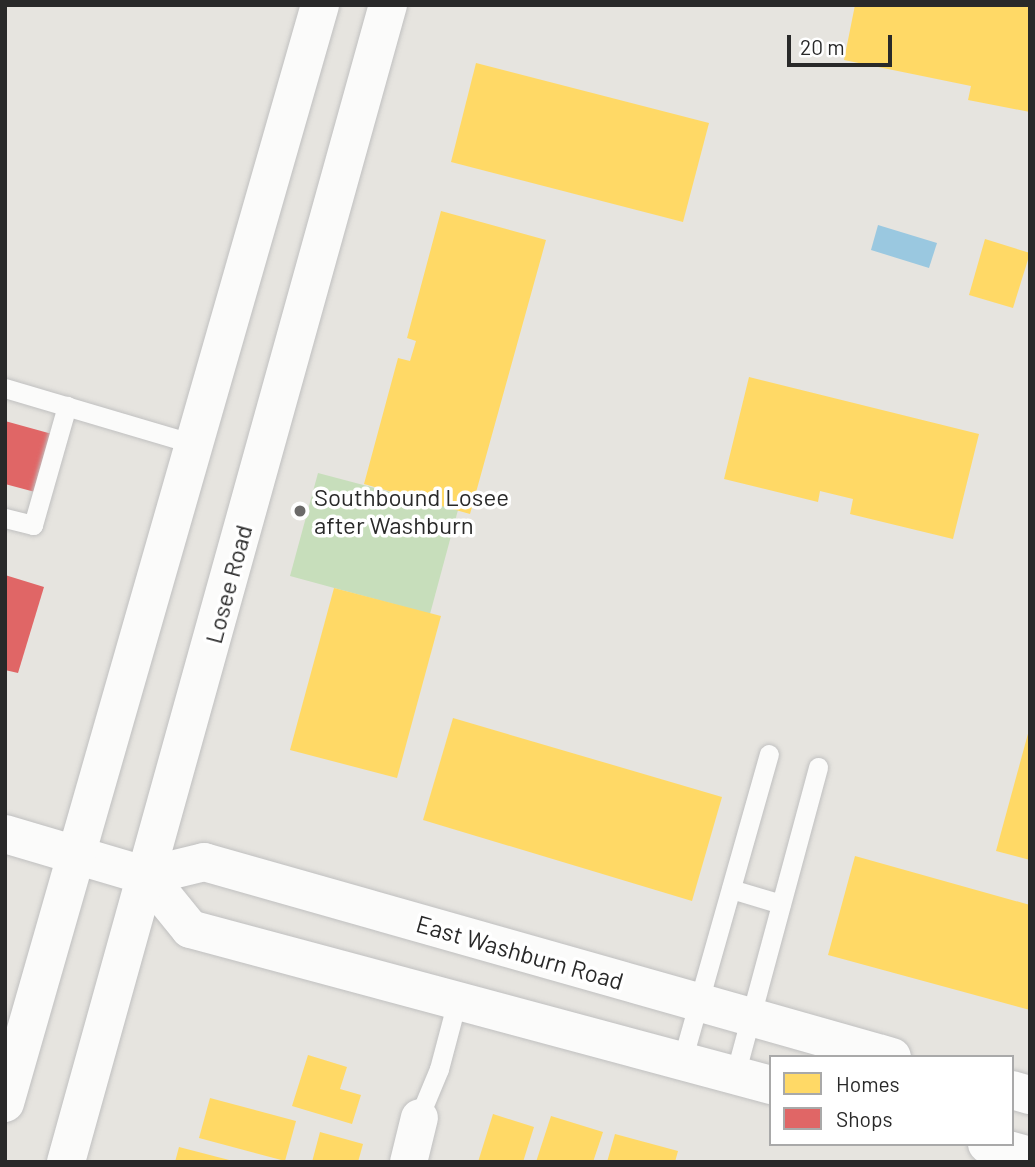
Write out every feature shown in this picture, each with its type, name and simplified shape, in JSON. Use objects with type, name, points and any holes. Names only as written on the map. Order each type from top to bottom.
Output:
[{"type":"main road","points":[[5,1103],[320,5]]},
{"type":"main road","name":"Losee Road","points":[[66,1162],[388,5]]},
{"type":"main road","points":[[5,834],[147,876],[190,929],[769,1084]]},
{"type":"main road","name":"East Washburn Road","points":[[147,876],[204,862],[885,1055]]},
{"type":"main road","points":[[994,1146],[1030,1156]]},
{"type":"street","points":[[408,1162],[419,1117]]},
{"type":"lane","points":[[5,388],[194,444]]},
{"type":"lane","points":[[5,517],[33,525],[67,406]]},
{"type":"lane","points":[[682,1061],[769,754]]},
{"type":"lane","points":[[735,1075],[818,767]]},
{"type":"lane","points":[[731,889],[781,904]]},
{"type":"lane","points":[[419,1117],[439,1069],[457,1001]]},
{"type":"green space","points":[[318,473],[458,510],[430,614],[290,576]]},
{"type":"water","points":[[878,225],[937,243],[929,268],[871,250]]},
{"type":"building: Homes","points":[[855,5],[1030,5],[1030,112],[968,100],[971,86],[844,60]]},
{"type":"building: Homes","points":[[476,63],[709,123],[683,222],[451,162]]},
{"type":"building: Homes","points":[[441,211],[546,240],[470,514],[364,484],[398,358],[410,361],[416,341],[407,338]]},
{"type":"building: Homes","points":[[985,239],[1030,253],[1013,308],[969,295]]},
{"type":"building: Homes","points":[[749,377],[979,434],[953,539],[850,514],[853,499],[820,491],[818,502],[724,479]]},
{"type":"building: Homes","points":[[334,588],[441,616],[397,778],[290,750]]},
{"type":"building: Homes","points":[[453,718],[722,797],[692,901],[423,820]]},
{"type":"building: Homes","points":[[1030,730],[1030,860],[996,851]]},
{"type":"building: Homes","points":[[855,856],[1030,905],[1030,1010],[828,955]]},
{"type":"building: Homes","points":[[308,1055],[347,1067],[340,1089],[361,1095],[352,1124],[292,1106]]},
{"type":"building: Homes","points":[[210,1098],[296,1121],[285,1161],[199,1138]]},
{"type":"building: Homes","points":[[493,1114],[534,1127],[523,1162],[478,1162]]},
{"type":"building: Homes","points":[[551,1116],[603,1132],[593,1162],[536,1162]]},
{"type":"building: Homes","points":[[320,1132],[363,1144],[358,1162],[312,1162]]},
{"type":"building: Homes","points":[[615,1134],[678,1151],[675,1162],[607,1162]]},
{"type":"building: Homes","points":[[179,1147],[233,1161],[233,1162],[175,1162]]},
{"type":"building: Shops","points":[[5,421],[52,434],[35,492],[5,484]]},
{"type":"building: Shops","points":[[5,575],[44,587],[18,673],[5,670]]},
{"type":"place","name":"Southbound Losee after Washburn","points":[[300,511]]}]
